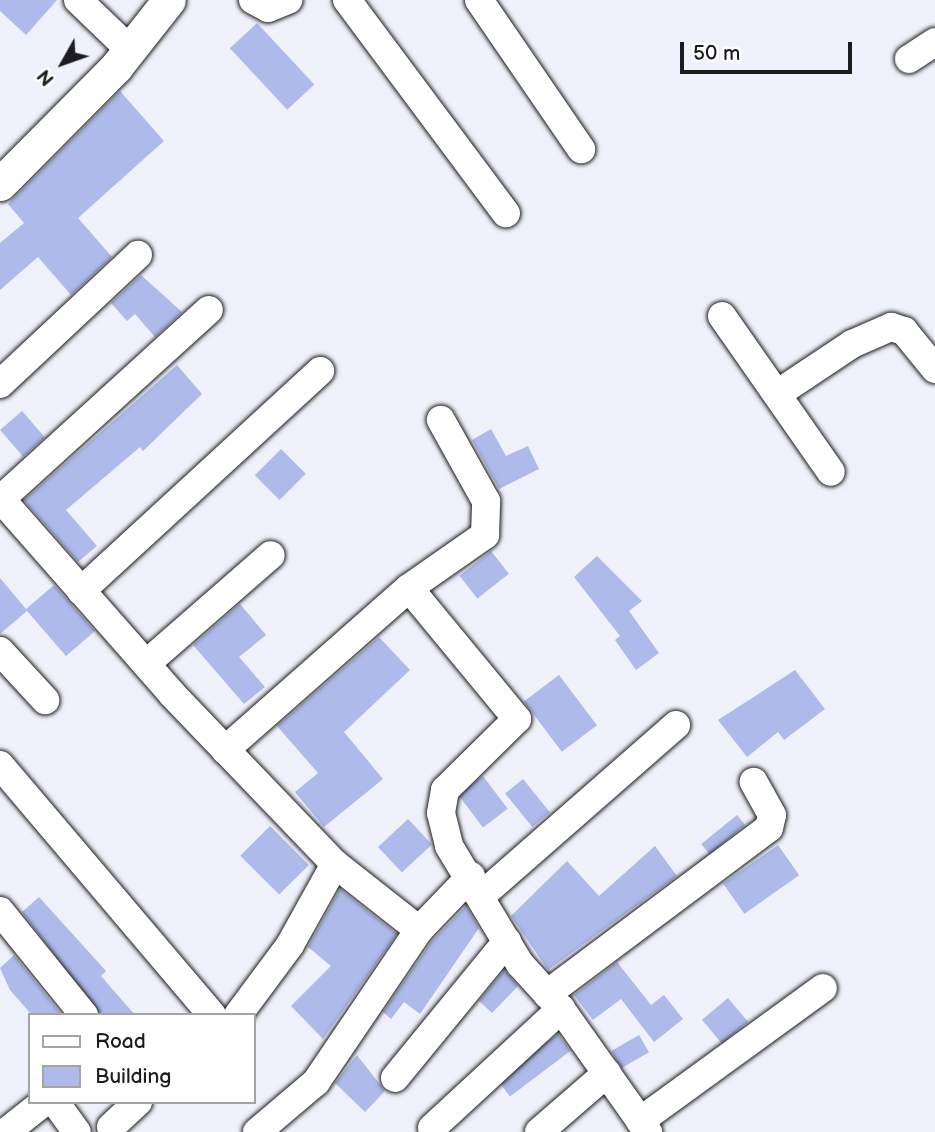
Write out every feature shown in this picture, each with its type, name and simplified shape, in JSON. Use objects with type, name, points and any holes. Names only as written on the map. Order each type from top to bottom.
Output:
[{"type":"street","points":[[78,0],[130,50]]},
{"type":"street","points":[[0,184],[130,50],[169,0]]},
{"type":"street","points":[[253,0],[268,8],[288,0]]},
{"type":"street","points":[[347,0],[506,213]]},
{"type":"street","points":[[479,0],[582,149]]},
{"type":"street","points":[[909,59],[935,42]]},
{"type":"street","points":[[0,384],[138,255]]},
{"type":"street","points":[[209,310],[0,499],[225,750],[335,864],[419,930]]},
{"type":"street","points":[[722,316],[831,472]]},
{"type":"street","points":[[777,394],[852,344],[891,327],[904,331],[935,369]]},
{"type":"street","points":[[81,591],[320,370]]},
{"type":"street","points":[[225,750],[410,588],[485,536],[489,520],[486,500],[441,420]]},
{"type":"street","points":[[147,663],[271,555]]},
{"type":"street","points":[[410,588],[517,719],[446,790],[441,813],[449,846],[476,886],[507,941],[607,1073],[644,1127],[823,988]]},
{"type":"street","points":[[0,651],[45,700]]},
{"type":"street","points":[[257,1132],[316,1083],[419,930],[676,724]]},
{"type":"street","points":[[0,765],[210,1013]]},
{"type":"street","points":[[432,1128],[554,1002],[769,828],[772,816],[754,782]]},
{"type":"street","points":[[239,1013],[290,945],[335,864]]},
{"type":"street","points":[[0,911],[82,1013]]},
{"type":"street","points":[[395,1078],[507,941]]},
{"type":"street","points":[[539,1132],[607,1073]]},
{"type":"street","points":[[6,1132],[41,1104]]},
{"type":"street","points":[[56,1104],[77,1132]]},
{"type":"street","points":[[110,1130],[136,1104]]},
{"type":"building","points":[[0,0],[57,0],[26,35],[0,11]]},
{"type":"building","points":[[257,23],[314,84],[287,110],[230,48]]},
{"type":"building","points":[[120,91],[164,141],[78,218],[112,257],[71,295],[38,257],[0,290],[0,243],[24,223],[8,204]]},
{"type":"building","points":[[141,275],[182,312],[155,337],[135,314],[127,321],[111,303]]},
{"type":"building","points":[[177,365],[202,394],[143,451],[140,447],[66,510],[97,546],[78,562],[24,500]]},
{"type":"building","points":[[22,411],[45,437],[23,456],[0,430]]},
{"type":"building","points":[[491,429],[506,456],[528,446],[539,469],[499,489],[472,440]]},
{"type":"building","points":[[281,449],[306,474],[280,500],[255,475]]},
{"type":"building","points":[[491,551],[509,574],[477,598],[459,576]]},
{"type":"building","points":[[597,556],[642,601],[629,611],[659,653],[636,670],[615,640],[620,636],[574,577]]},
{"type":"building","points":[[0,578],[26,609],[54,585],[95,631],[66,656],[27,611],[0,634]]},
{"type":"building","points":[[240,604],[266,635],[239,657],[265,687],[244,704],[193,645]]},
{"type":"building","points":[[379,637],[410,670],[344,732],[383,779],[324,827],[295,792],[318,773],[277,726]]},
{"type":"building","points":[[795,670],[825,709],[784,740],[778,732],[747,757],[718,720]]},
{"type":"building","points":[[559,675],[597,725],[562,752],[524,701]]},
{"type":"building","points":[[483,776],[508,809],[483,827],[458,795]]},
{"type":"building","points":[[523,779],[550,812],[532,827],[505,793]]},
{"type":"building","points":[[737,815],[745,825],[709,854],[701,844]]},
{"type":"building","points":[[408,819],[432,845],[402,873],[378,847]]},
{"type":"building","points":[[270,826],[309,865],[279,895],[240,856]]},
{"type":"building","points":[[778,845],[799,875],[744,914],[723,883]]},
{"type":"building","points":[[655,846],[677,876],[548,970],[511,916],[567,861],[599,896]]},
{"type":"building","points":[[340,889],[397,934],[323,1039],[291,1006],[331,966],[308,947]]},
{"type":"building","points":[[39,897],[106,971],[101,976],[133,1013],[98,1013],[22,912]]},
{"type":"building","points":[[466,906],[479,928],[420,1014],[404,1002],[391,1019],[383,1012],[432,941]]},
{"type":"building","points":[[14,955],[60,1013],[30,1013],[10,990],[0,968]]},
{"type":"building","points":[[617,962],[651,1005],[664,995],[683,1019],[654,1042],[621,999],[593,1020],[574,995]]},
{"type":"building","points":[[504,970],[518,986],[492,1013],[479,1001]]},
{"type":"building","points":[[728,998],[748,1022],[722,1044],[702,1020]]},
{"type":"building","points":[[558,1034],[571,1051],[510,1097],[497,1080]]},
{"type":"building","points":[[639,1035],[649,1052],[621,1068],[611,1051]]},
{"type":"building","points":[[357,1055],[385,1091],[365,1112],[335,1083]]}]
